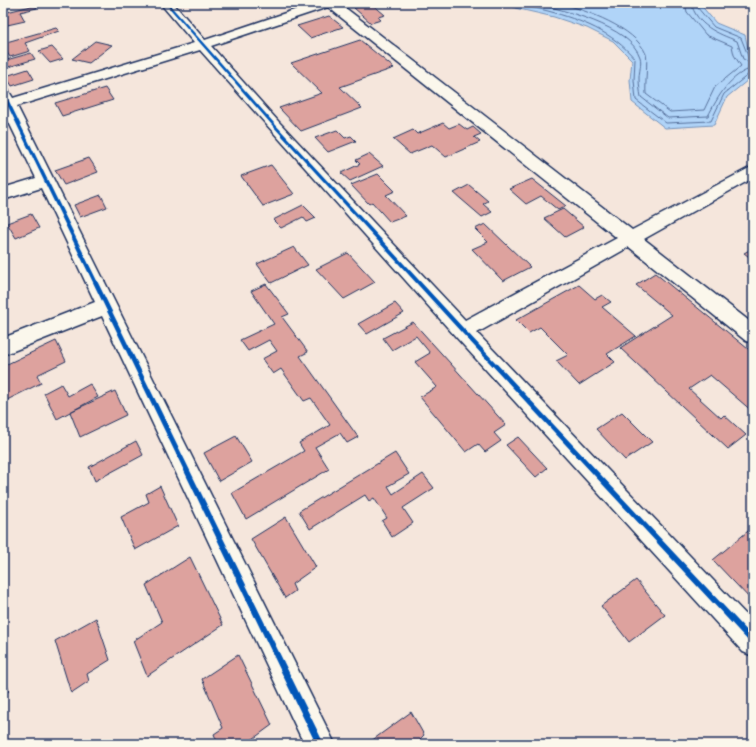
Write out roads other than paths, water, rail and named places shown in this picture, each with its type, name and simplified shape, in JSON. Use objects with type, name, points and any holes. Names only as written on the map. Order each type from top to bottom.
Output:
[{"type":"street","points":[[166,3],[202,45],[463,331],[753,642]]},
{"type":"street","points":[[320,744],[5,101],[202,45],[328,3]]},
{"type":"street","points":[[332,3],[753,335]]},
{"type":"street","points":[[463,331],[753,170]]},
{"type":"street","points":[[3,194],[45,181]]},
{"type":"street","points":[[3,347],[106,306]]},
{"type":"water","points":[[509,3],[699,3],[716,23],[745,35],[748,49],[753,57],[753,76],[727,97],[714,125],[665,128],[632,102],[630,80],[632,60],[613,41],[587,28],[554,17],[515,8]]}]
